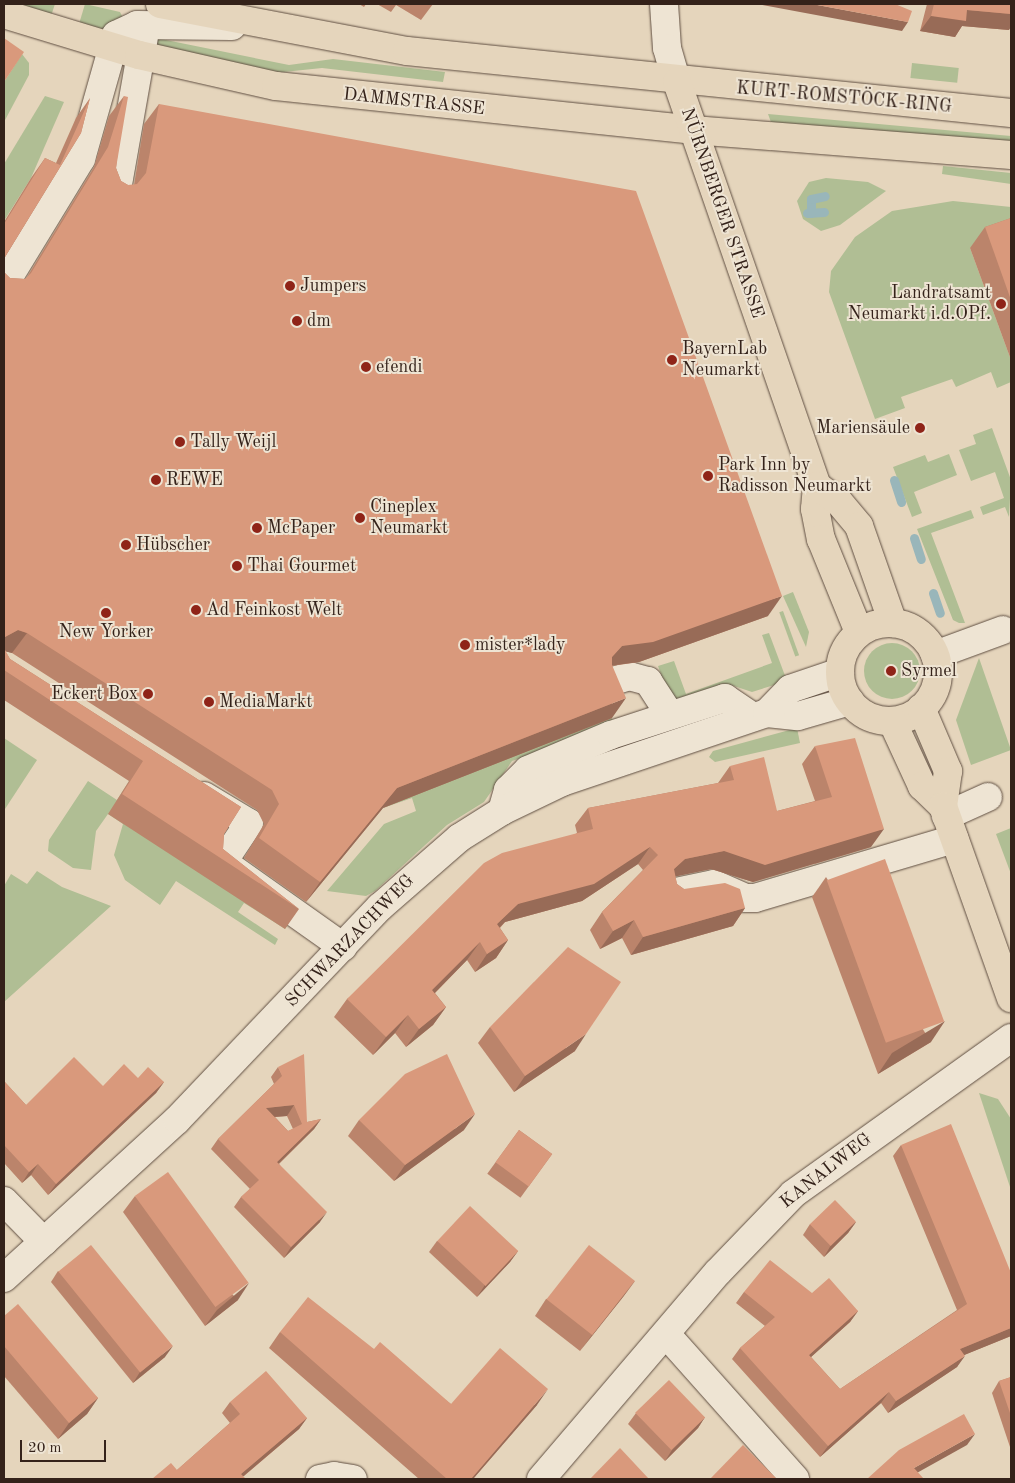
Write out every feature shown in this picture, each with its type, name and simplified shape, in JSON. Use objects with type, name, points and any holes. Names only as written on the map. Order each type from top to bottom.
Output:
[{"type":"main road","name":"DAMMSTRASSE","points":[[4,14],[139,55],[276,86],[692,130]]},
{"type":"main road","points":[[153,14],[263,27],[407,51],[677,82]]},
{"type":"main road","name":"KURT-ROMSTÖCK-RING","points":[[677,82],[1011,113]]},
{"type":"main road","name":"NÜRNBERGER STRASSE","points":[[677,82],[692,130],[817,486],[816,522],[859,632]]},
{"type":"main road","points":[[692,130],[1011,155]]},
{"type":"main road","points":[[817,486],[839,502],[858,526],[893,623]]},
{"type":"main road","points":[[893,623],[914,630],[935,655],[935,687],[921,708],[892,721],[871,717],[850,701],[840,672],[844,652],[859,632],[893,623]]},
{"type":"main road","points":[[921,708],[948,771],[948,820]]},
{"type":"main road","points":[[892,721],[922,786],[948,820],[1011,998]]},
{"type":"street","points":[[664,4],[667,48],[677,82]]},
{"type":"street","points":[[4,285],[81,160],[109,47],[120,31],[153,14]]},
{"type":"street","points":[[117,190],[139,55],[153,14]]},
{"type":"street","points":[[935,655],[1003,630]]},
{"type":"street","name":"SCHWARZACHWEG","points":[[760,715],[790,689],[840,672]]},
{"type":"street","points":[[613,681],[629,676],[648,681],[670,715]]},
{"type":"street","points":[[502,810],[508,790],[528,770],[670,715],[725,698],[760,715]]},
{"type":"street","name":"SCHWARZACHWEG","points":[[4,1278],[178,1120],[427,862],[502,810],[562,782],[760,715],[798,716],[850,701]]},
{"type":"street","points":[[182,782],[249,823],[223,862],[343,947]]},
{"type":"street","points":[[676,892],[714,884],[745,898],[755,898],[948,820],[988,797]]},
{"type":"street","name":"KANALWEG","points":[[541,1479],[666,1334],[793,1194],[1011,1038]]},
{"type":"street","points":[[4,1201],[44,1242]]},
{"type":"street","points":[[666,1334],[795,1479]]},
{"type":"street","points":[[320,1479],[334,1476],[353,1479]]},
{"type":"green space","points":[[16,4],[55,4],[51,16]]},
{"type":"green space","points":[[85,4],[120,12],[123,18],[103,30],[79,24]]},
{"type":"green space","points":[[156,38],[289,65],[333,59],[445,72],[443,82],[322,68],[274,73],[155,46]]},
{"type":"green space","points":[[22,54],[29,63],[29,75],[4,122],[4,82]]},
{"type":"green space","points":[[912,63],[959,68],[957,83],[910,78]]},
{"type":"green space","points":[[45,96],[64,102],[31,178],[4,221],[4,164]]},
{"type":"green space","points":[[768,114],[1011,136],[1011,144],[772,125]]},
{"type":"green space","points":[[943,166],[1011,173],[1011,184],[942,174]]},
{"type":"green space","points":[[826,178],[868,182],[886,191],[840,225],[821,231],[803,219],[797,201],[809,182]]},
{"type":"green space","points":[[953,201],[1011,207],[1011,233],[970,248],[1011,360],[1011,382],[997,388],[991,372],[956,387],[952,379],[901,397],[905,408],[875,419],[829,292],[831,271],[855,237],[892,211]]},
{"type":"green space","points":[[992,428],[1011,480],[1009,517],[1005,507],[983,515],[980,507],[1004,498],[995,472],[971,481],[959,450],[976,444],[973,435]]},
{"type":"green space","points":[[949,454],[957,475],[914,492],[922,513],[912,517],[893,467],[925,455],[928,462]]},
{"type":"green space","points":[[971,510],[974,518],[931,533],[965,623],[959,623],[953,620],[917,529]]},
{"type":"green space","points":[[793,592],[809,632],[806,647],[783,596]]},
{"type":"green space","points":[[783,611],[799,655],[795,657],[779,612]]},
{"type":"green space","points":[[769,633],[787,681],[752,692],[731,685],[672,706],[658,666],[674,661],[686,694],[772,663],[762,635]]},
{"type":"green space","points":[[892,643],[903,645],[912,651],[918,660],[920,671],[918,682],[912,691],[903,697],[892,699],[881,697],[872,691],[866,682],[864,671],[866,660],[872,651],[881,645]]},
{"type":"green space","points":[[979,658],[1011,750],[971,765],[956,720]]},
{"type":"green space","points":[[604,694],[614,725],[512,761],[484,802],[447,825],[375,891],[366,896],[327,891],[384,824],[416,811],[412,798],[383,808]]},
{"type":"green space","points":[[797,728],[800,743],[715,762],[709,757],[713,751]]},
{"type":"green space","points":[[4,738],[37,760],[5,809],[4,808]]},
{"type":"green space","points":[[88,781],[117,800],[129,781],[295,915],[285,929],[244,903],[238,912],[278,939],[275,945],[176,881],[160,905],[125,880],[114,855],[123,824],[108,814],[96,831],[91,870],[73,868],[48,851],[49,840]]},
{"type":"green space","points":[[1011,828],[1011,874],[996,834]]},
{"type":"green space","points":[[37,871],[62,887],[111,906],[4,1002],[4,886],[11,874],[27,884]]},
{"type":"green space","points":[[979,1093],[998,1099],[1011,1119],[1011,1190]]},
{"type":"building","points":[[812,4],[895,4],[912,11],[908,22]]},
{"type":"building","points":[[934,4],[1011,4],[1011,14],[967,10],[966,21],[931,16]]},
{"type":"building","points":[[4,38],[24,52],[4,82]]},
{"type":"building","points":[[124,96],[128,97],[116,168],[121,181],[128,185],[137,184],[146,173],[159,104],[636,191],[782,596],[653,642],[622,646],[612,657],[612,665],[626,698],[397,788],[320,882],[259,838],[279,804],[272,790],[27,633],[18,630],[5,637],[4,642],[4,272],[10,278],[25,279],[31,273],[108,147]]},
{"type":"building","points":[[90,98],[81,133],[5,257],[4,272],[4,224],[45,158],[60,165]]},
{"type":"building","points":[[1011,218],[1011,300],[985,227]]},
{"type":"building","points":[[4,648],[10,659],[241,807],[224,834],[223,849],[299,909],[122,794],[143,761],[4,670]]},
{"type":"building","points":[[855,738],[884,829],[765,865],[724,851],[685,859],[674,869],[677,884],[684,889],[725,883],[740,889],[745,908],[643,937],[634,920],[613,931],[602,912],[658,855],[650,847],[594,884],[518,904],[497,924],[508,940],[487,954],[480,942],[432,990],[446,1007],[419,1029],[408,1015],[386,1037],[347,999],[484,863],[502,853],[593,829],[588,808],[734,780],[730,766],[764,757],[777,811],[832,797],[815,746]]},
{"type":"building","points":[[885,859],[944,1022],[886,1043],[827,880]]},
{"type":"building","points":[[568,947],[621,982],[586,1034],[525,1076],[490,1027]]},
{"type":"building","points":[[304,1054],[307,1122],[321,1119],[277,1162],[327,1212],[291,1247],[241,1197],[259,1180],[218,1139],[282,1076],[278,1067]],"holes":[[[294,1105],[302,1124],[288,1131],[266,1108]]]},
{"type":"building","points":[[447,1054],[475,1114],[405,1165],[359,1120],[405,1074]]},
{"type":"building","points":[[74,1057],[103,1086],[124,1064],[138,1078],[148,1067],[164,1082],[56,1184],[38,1164],[29,1172],[4,1145],[4,1081],[26,1105]]},
{"type":"building","points":[[951,1124],[1011,1273],[1011,1328],[960,1349],[965,1356],[896,1401],[889,1392],[828,1446],[740,1348],[775,1317],[744,1292],[770,1260],[812,1293],[829,1278],[858,1311],[809,1355],[840,1389],[967,1304],[901,1145]]},
{"type":"building","points":[[519,1130],[552,1154],[529,1186],[495,1162]]},
{"type":"building","points":[[168,1172],[249,1283],[215,1307],[135,1196]]},
{"type":"building","points":[[835,1200],[856,1222],[831,1246],[810,1224]]},
{"type":"building","points":[[470,1206],[518,1251],[486,1286],[437,1241]]},
{"type":"building","points":[[91,1245],[173,1346],[140,1372],[58,1271]]},
{"type":"building","points":[[589,1245],[635,1281],[592,1335],[547,1299]]},
{"type":"building","points":[[308,1297],[374,1349],[380,1342],[451,1404],[500,1348],[548,1389],[471,1479],[447,1479],[280,1332]]},
{"type":"building","points":[[18,1304],[98,1398],[69,1423],[4,1346],[4,1316]]},
{"type":"building","points":[[266,1371],[307,1418],[241,1474],[246,1479],[152,1479],[171,1463],[177,1470],[240,1414],[230,1402]]},
{"type":"building","points":[[1011,1377],[1011,1416],[999,1381]]},
{"type":"building","points":[[669,1380],[705,1417],[671,1450],[635,1413]]},
{"type":"building","points":[[964,1414],[975,1434],[914,1468],[924,1479],[867,1479],[899,1450]]},
{"type":"building","points":[[743,1445],[777,1479],[710,1479]]},
{"type":"building","points":[[620,1448],[649,1479],[590,1479]]},
{"type":"waterway","points":[[811,213],[811,199],[825,196]]},
{"type":"waterway","points":[[807,213],[824,212]]},
{"type":"waterway","points":[[894,480],[901,502]]},
{"type":"waterway","points":[[914,538],[921,559]]},
{"type":"waterway","points":[[933,593],[940,613]]},
{"type":"place","name":"Jumpers","points":[[290,286]]},
{"type":"place","name":"Landratsamt Neumarkt i.d.OPf.","points":[[1001,304]]},
{"type":"place","name":"dm","points":[[297,321]]},
{"type":"place","name":"BayernLab Neumarkt","points":[[672,360]]},
{"type":"place","name":"efendi","points":[[366,367]]},
{"type":"place","name":"Mariensäule","points":[[920,428]]},
{"type":"place","name":"Tally Weijl","points":[[180,442]]},
{"type":"place","name":"Park Inn by Radisson Neumarkt","points":[[708,476]]},
{"type":"place","name":"REWE","points":[[156,480]]},
{"type":"place","name":"Cineplex Neumarkt","points":[[360,518]]},
{"type":"place","name":"McPaper","points":[[257,528]]},
{"type":"place","name":"Hübscher","points":[[126,545]]},
{"type":"place","name":"Thai Gourmet","points":[[237,566]]},
{"type":"place","name":"Ad Feinkost Welt","points":[[196,610]]},
{"type":"place","name":"New Yorker","points":[[106,613]]},
{"type":"place","name":"mister*lady","points":[[465,645]]},
{"type":"place","name":"Syrmel","points":[[891,671]]},
{"type":"place","name":"Eckert Box","points":[[148,694]]},
{"type":"place","name":"MediaMarkt","points":[[209,702]]}]
